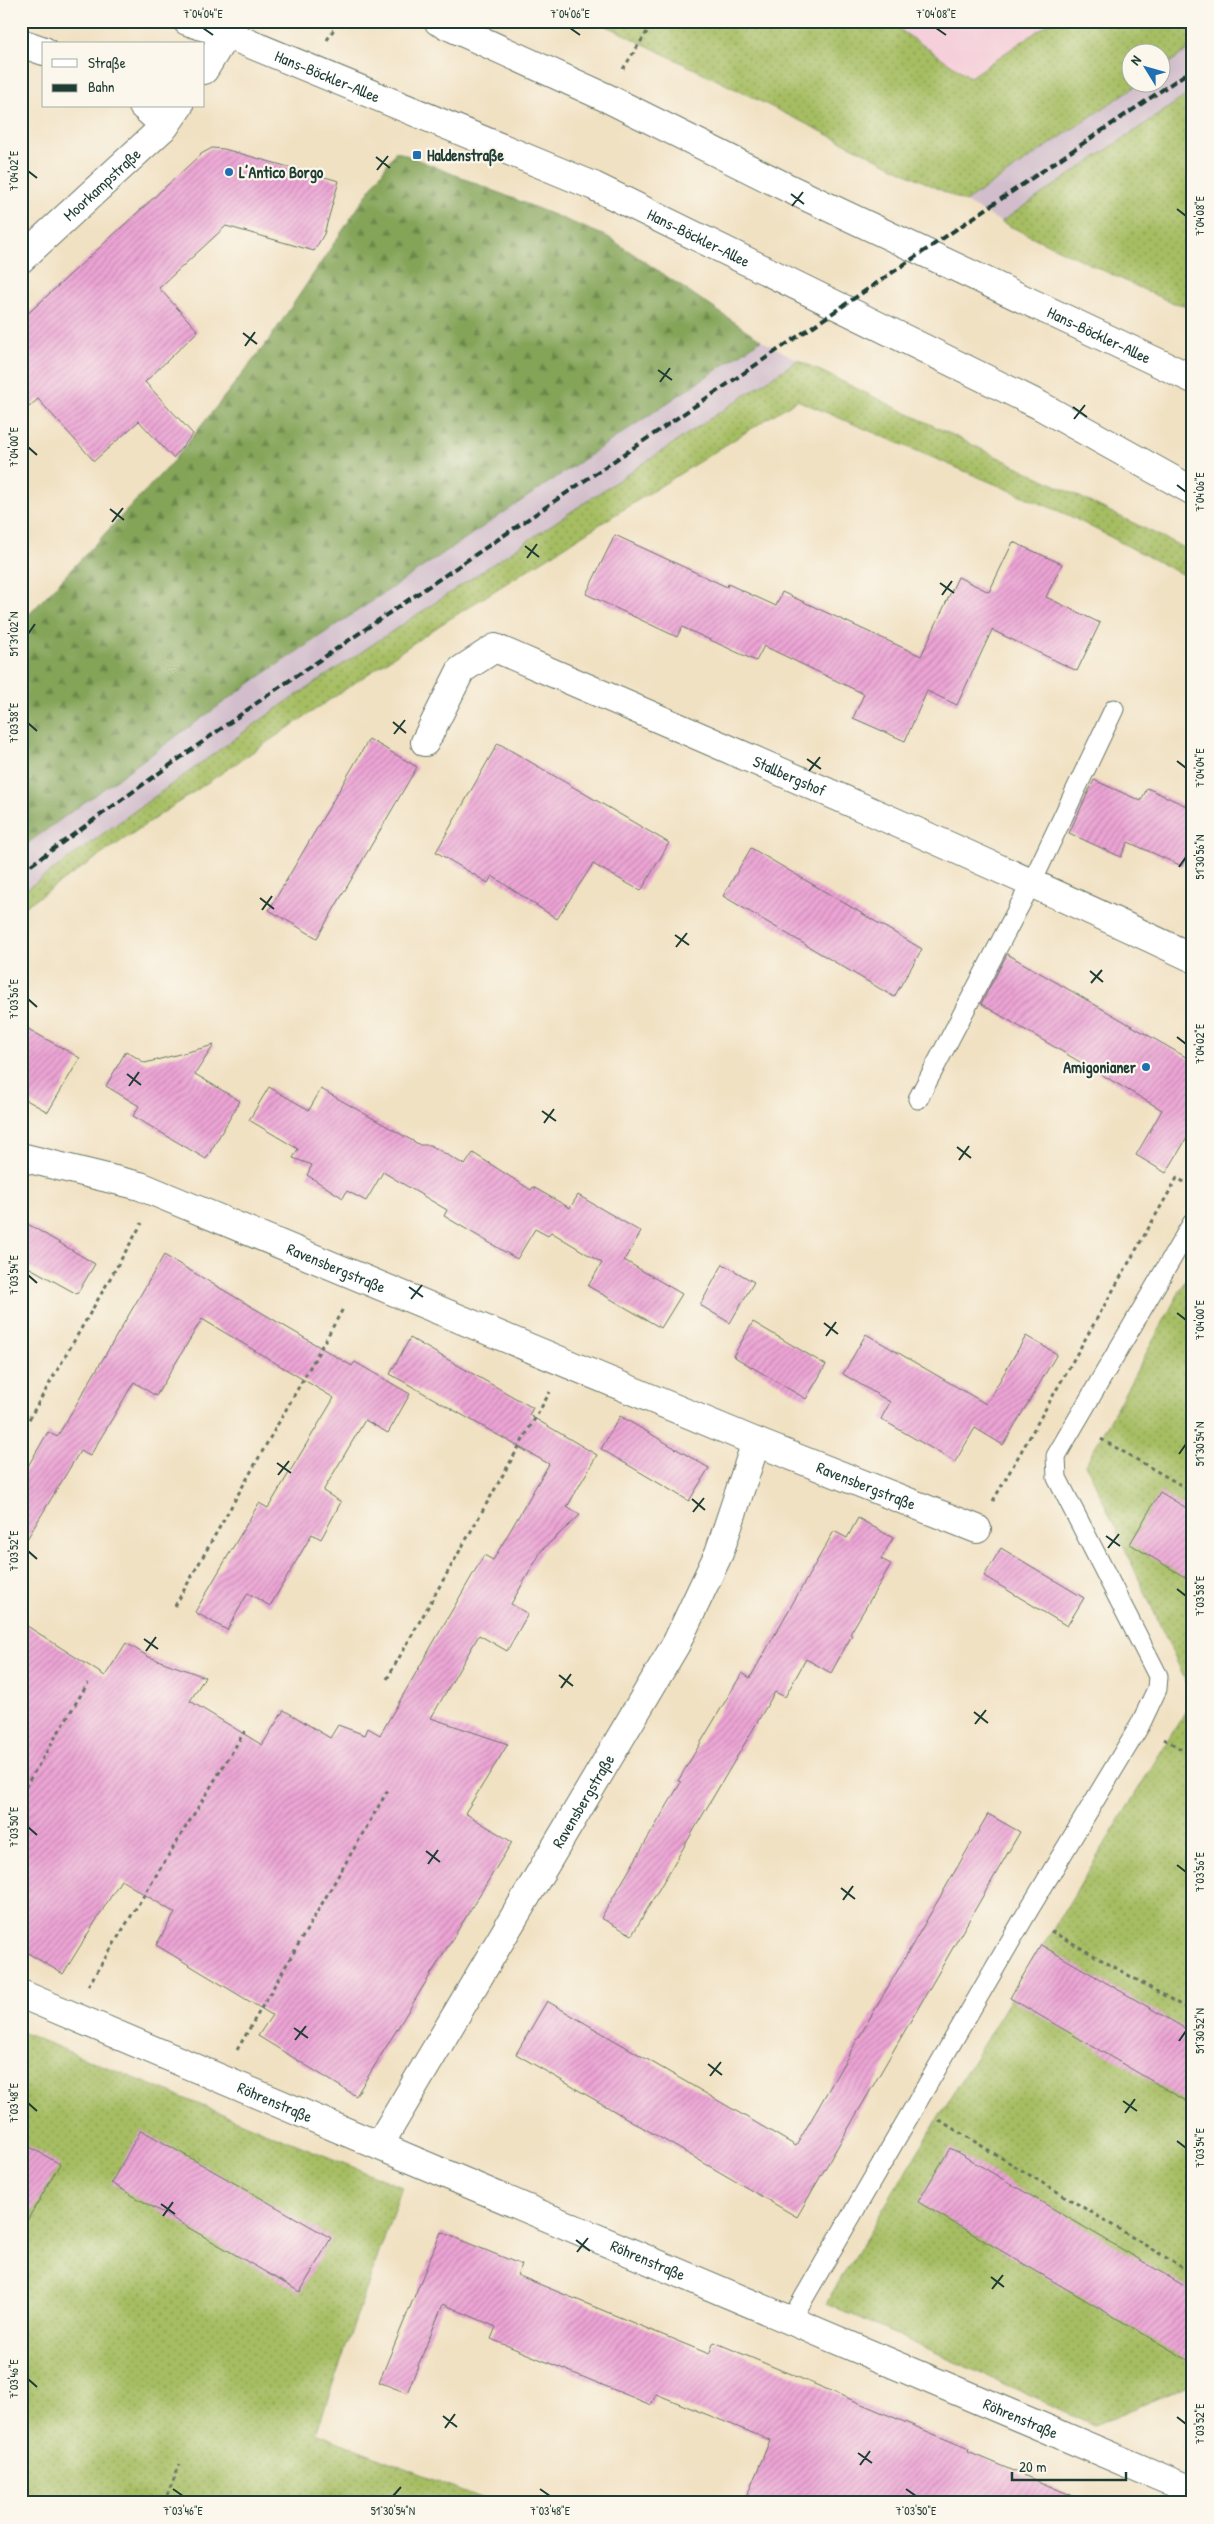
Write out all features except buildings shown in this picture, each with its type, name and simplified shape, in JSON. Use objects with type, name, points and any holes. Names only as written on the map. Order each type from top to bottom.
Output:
[{"type":"street","name":"Hans-Böckler-Allee","points":[[187,21],[230,28],[594,186],[1039,405],[1193,492]]},
{"type":"street","name":"Hans-Böckler-Allee","points":[[438,21],[607,98],[790,189],[1193,379]]},
{"type":"street","points":[[205,68],[230,28]]},
{"type":"street","points":[[21,43],[42,50]]},
{"type":"street","points":[[150,108],[172,116]]},
{"type":"street","name":"Moorkampstraße","points":[[21,259],[172,116]]},
{"type":"street","name":"Stallbergshof","points":[[425,742],[460,670],[495,648],[690,731],[1032,882],[1193,958]]},
{"type":"street","name":"Ravensbergstraße","points":[[21,1157],[140,1186],[756,1442],[977,1529]]},
{"type":"street","name":"Ravensbergstraße","points":[[379,2145],[676,1644],[719,1553],[756,1442]]},
{"type":"street","name":"Röhrenstraße","points":[[21,1994],[1193,2490]]},
{"type":"lane","points":[[918,1099],[1032,882],[1114,709]]},
{"type":"lane","points":[[791,2320],[1025,1916],[1140,1725],[1157,1689],[1158,1676],[1056,1478],[1056,1456],[1193,1222]]},
{"type":"path","points":[[607,98],[629,58],[654,21]]},
{"type":"path","points":[[977,1529],[1177,1178],[1193,1187]]},
{"type":"path","points":[[21,1432],[158,1194]]},
{"type":"path","points":[[175,1606],[361,1278]]},
{"type":"path","points":[[387,1679],[566,1363]]},
{"type":"path","points":[[1075,1423],[1193,1492]]},
{"type":"path","points":[[21,1794],[88,1683]]},
{"type":"path","points":[[70,2015],[245,1731]]},
{"type":"path","points":[[220,2078],[388,1790]]},
{"type":"path","points":[[1025,1916],[1193,2012]]},
{"type":"path","points":[[915,2106],[1193,2274]]},
{"type":"path","points":[[164,2503],[180,2464]]},
{"type":"shaded area","points":[[887,21],[1052,21],[970,77]]},
{"type":"shaded area","points":[[1193,46],[1193,91],[1001,222],[965,202],[1127,92],[1172,92],[1172,61]]},
{"type":"shaded area","points":[[761,340],[798,360],[276,709],[21,893],[21,848],[256,679]]},
{"type":"green space","points":[[597,21],[887,21],[970,77],[1052,21],[1193,21],[1193,46],[1172,61],[1172,42],[1122,42],[1122,92],[1127,92],[965,202]]},
{"type":"green space","points":[[1193,91],[1193,307],[1170,302],[1001,222]]},
{"type":"green space","points":[[396,151],[608,237],[761,340],[256,679],[21,848],[21,623],[175,459],[269,340]]},
{"type":"green space","points":[[798,360],[1193,552],[1193,580],[1068,515],[797,400],[440,625],[21,909],[21,893],[276,709]]},
{"type":"green space","points":[[1193,1267],[1193,1697],[1086,1464]]},
{"type":"green space","points":[[1193,1699],[1193,2384],[1094,2425],[826,2303]]},
{"type":"green space","points":[[21,2032],[402,2187],[316,2433],[494,2503],[21,2503]]},
{"type":"railway","points":[[21,872],[268,695],[1193,69]]},
{"type":"place","name":"Haldenstraße","points":[[417,155]]},
{"type":"place","name":"L’Antico Borgo","points":[[229,172]]},
{"type":"place","name":"Amigonianer","points":[[1146,1067]]}]
